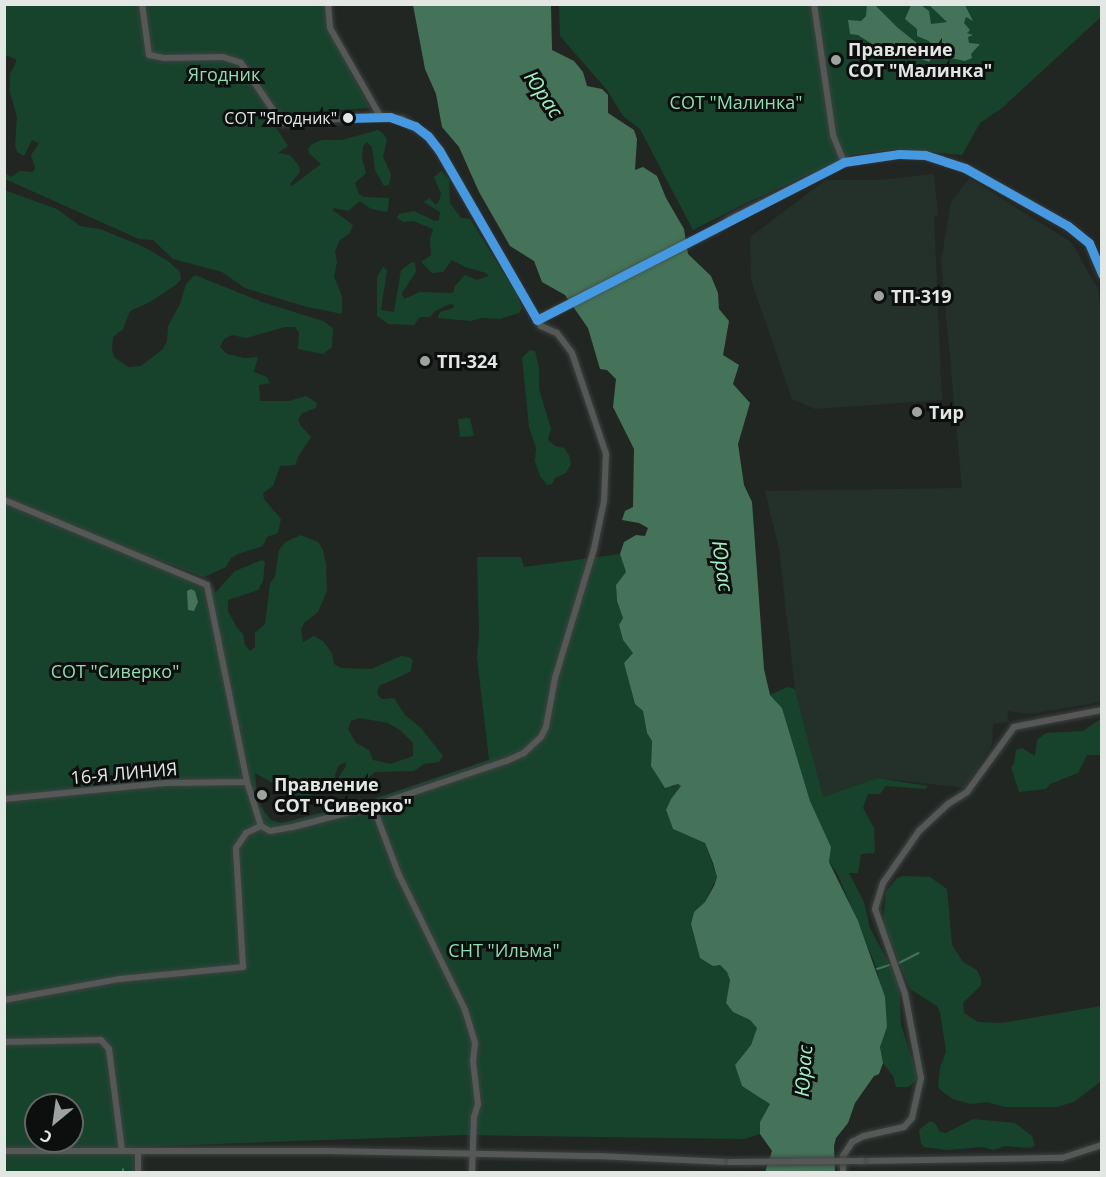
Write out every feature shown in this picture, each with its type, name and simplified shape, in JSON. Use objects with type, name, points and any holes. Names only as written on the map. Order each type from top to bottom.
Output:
[{"type":"street","points":[[4,500],[207,585],[247,782],[261,826],[270,831],[373,806],[524,753],[541,737],[546,727],[555,678],[594,549],[607,480],[606,454],[572,353],[557,333],[541,326],[440,150],[415,126],[402,119],[380,116],[282,123],[241,63],[223,57],[164,58],[149,55],[142,4]]},
{"type":"street","points":[[328,4],[330,28],[380,116]]},
{"type":"street","points":[[814,4],[833,135],[844,162]]},
{"type":"street","points":[[537,320],[844,162],[899,154],[925,154],[965,168],[1068,226],[1089,243],[1101,275]]},
{"type":"street","points":[[843,1173],[843,1156],[852,1142],[864,1136],[904,1126],[912,1118],[921,1078],[905,994],[876,909],[877,896],[883,884],[919,831],[948,804],[967,792],[1014,727],[1101,710]]},
{"type":"street","name":"16-Я ЛИНИЯ","points":[[4,799],[165,783],[247,782]]},
{"type":"street","points":[[373,806],[399,874],[465,1010],[475,1042],[473,1061],[478,1104],[474,1117],[472,1173]]},
{"type":"street","points":[[4,1000],[120,979],[243,967],[236,848],[246,833],[261,826]]},
{"type":"street","points":[[4,1042],[101,1040],[110,1049],[123,1150]]},
{"type":"street","points":[[4,1151],[474,1154],[728,1162],[1062,1158],[1101,1145]]},
{"type":"street","points":[[138,1151],[138,1173]]},
{"type":"shaded area","points":[[934,174],[938,216],[934,217],[942,400],[815,409],[792,399],[751,280],[750,237],[826,180],[878,180]]},
{"type":"shaded area","points":[[969,178],[1071,242],[1098,289],[1101,309],[1101,702],[1029,714],[1007,711],[1009,722],[993,724],[992,744],[965,788],[877,778],[823,797],[795,689],[779,549],[765,491],[962,488],[941,261],[951,202]]},
{"type":"green space","name":"СОТ \"Малинка\"","points":[[1101,4],[1102,16],[1002,108],[980,123],[962,155],[898,149],[851,155],[693,230],[640,129],[623,116],[607,90],[560,36],[559,5]]},
{"type":"green space","name":"Ягодник","points":[[5,5],[325,5],[328,29],[370,108],[291,113],[273,123],[288,146],[278,153],[290,155],[299,166],[300,172],[290,184],[292,186],[321,164],[309,153],[308,149],[312,144],[322,140],[342,140],[378,130],[387,140],[383,157],[391,174],[389,185],[384,186],[375,170],[372,147],[367,142],[363,146],[362,158],[366,173],[355,183],[359,194],[364,197],[389,198],[388,210],[386,212],[371,209],[360,201],[348,211],[334,208],[333,210],[353,225],[350,233],[340,240],[335,251],[337,262],[334,277],[342,296],[342,314],[303,306],[245,288],[222,272],[173,259],[153,240],[139,239],[5,179],[4,172],[11,177],[20,171],[33,172],[35,168],[31,155],[39,143],[32,140],[24,156],[17,152],[15,145],[17,117],[10,92],[10,74],[16,59],[5,55]]},
{"type":"green space","points":[[441,171],[449,179],[450,203],[461,218],[470,219],[517,295],[522,308],[519,313],[500,319],[482,318],[471,321],[438,318],[440,312],[453,308],[454,305],[450,304],[435,311],[430,317],[420,317],[414,325],[388,324],[377,316],[377,277],[383,267],[387,270],[381,310],[394,312],[401,270],[412,262],[415,263],[416,272],[402,293],[404,299],[420,292],[453,293],[455,286],[465,275],[477,280],[489,276],[452,260],[443,272],[432,273],[421,262],[431,255],[430,240],[433,229],[413,221],[403,222],[397,218],[399,214],[414,211],[435,221],[439,220],[440,212],[424,202],[429,198],[436,205],[439,201],[441,194],[434,177]]},
{"type":"green space","name":"СНТ \"Ильма\"","points":[[4,190],[57,209],[80,226],[100,229],[144,247],[168,261],[180,272],[181,279],[177,284],[150,302],[130,311],[123,329],[113,337],[114,357],[128,367],[141,366],[163,349],[167,341],[168,326],[180,304],[186,284],[195,275],[262,302],[323,321],[333,328],[332,347],[323,354],[298,349],[299,333],[295,327],[285,327],[246,338],[232,335],[224,339],[220,347],[227,354],[244,358],[258,357],[254,372],[267,377],[270,383],[259,385],[260,401],[289,401],[306,396],[317,403],[316,408],[302,413],[298,420],[311,437],[295,465],[280,466],[273,486],[263,493],[264,499],[281,519],[278,533],[267,537],[263,546],[238,554],[231,558],[226,567],[204,577],[150,557],[214,588],[215,593],[235,571],[262,560],[265,562],[263,581],[258,590],[228,600],[228,611],[243,634],[245,645],[250,651],[255,647],[255,633],[265,624],[270,584],[275,576],[279,550],[285,542],[301,535],[318,542],[323,550],[326,565],[327,591],[318,612],[305,622],[301,629],[303,642],[314,636],[323,641],[332,653],[334,664],[341,668],[371,669],[401,656],[413,660],[410,672],[379,686],[377,694],[382,699],[394,698],[405,715],[421,728],[443,756],[439,762],[424,764],[414,771],[375,772],[367,779],[355,778],[343,784],[339,782],[339,777],[346,766],[345,762],[338,766],[332,785],[310,795],[294,795],[255,773],[258,803],[271,820],[282,823],[371,800],[489,760],[477,658],[479,634],[477,557],[521,557],[524,567],[620,554],[626,572],[616,585],[617,601],[623,618],[619,625],[623,640],[633,653],[624,663],[635,704],[643,711],[647,733],[652,741],[651,766],[672,787],[678,784],[682,786],[671,799],[666,811],[673,829],[705,843],[717,877],[705,902],[694,912],[691,924],[700,958],[719,965],[727,972],[730,979],[726,1003],[733,1012],[750,1020],[757,1028],[751,1045],[735,1065],[742,1086],[771,1104],[760,1122],[760,1134],[744,1139],[464,1135],[133,1147],[134,1172],[5,1172]],"holes":[[[360,718],[388,723],[400,730],[413,743],[413,756],[391,764],[373,760],[369,750],[356,743],[348,729],[351,721]]]},
{"type":"green space","points":[[530,350],[535,351],[539,367],[539,389],[551,429],[548,440],[555,446],[564,448],[570,457],[571,464],[566,473],[555,478],[552,484],[547,485],[540,476],[535,461],[536,448],[529,427],[522,358]]},
{"type":"green space","points":[[470,418],[474,436],[460,437],[458,419]]},
{"type":"green space","points":[[787,687],[795,689],[823,797],[877,778],[928,786],[925,789],[886,786],[880,794],[868,794],[863,808],[874,828],[875,850],[874,853],[861,854],[858,873],[849,873],[864,902],[870,928],[899,982],[901,1025],[917,1073],[917,1080],[908,1087],[896,1087],[893,1076],[883,1063],[880,1047],[887,1027],[877,969],[838,875],[829,861],[831,847],[810,801],[782,708],[770,695]]},
{"type":"green space","points":[[1101,720],[1101,755],[1087,755],[1078,773],[1050,784],[1046,789],[1019,792],[1011,767],[1014,764],[1016,750],[1022,748],[1035,756],[1037,740],[1046,733],[1083,731]]},
{"type":"green space","points":[[903,876],[930,877],[947,889],[952,945],[963,962],[977,970],[981,979],[981,985],[963,1003],[964,1013],[978,1022],[1002,1023],[1101,1006],[1101,1081],[1074,1102],[1057,1107],[1005,1107],[987,1102],[970,1104],[953,1099],[938,1087],[940,1068],[946,1051],[940,1012],[937,1006],[910,989],[883,924],[886,892],[897,878]]},
{"type":"green space","points":[[973,1119],[1015,1123],[1032,1136],[1035,1146],[1030,1148],[1005,1146],[994,1150],[982,1147],[947,1150],[924,1147],[921,1143],[919,1130],[930,1121],[935,1123],[940,1132],[946,1133]]},
{"type":"water","name":"Юрас","points":[[413,5],[551,5],[552,50],[574,61],[583,72],[587,86],[602,89],[608,95],[608,113],[634,130],[637,139],[635,170],[643,167],[657,176],[666,198],[684,229],[688,254],[711,276],[718,293],[719,309],[729,321],[723,355],[739,365],[733,384],[750,403],[738,444],[744,485],[752,502],[764,669],[770,695],[782,708],[810,801],[831,847],[829,862],[858,921],[885,997],[887,1027],[880,1047],[883,1063],[879,1074],[874,1076],[855,1103],[848,1123],[836,1138],[835,1172],[765,1172],[772,1151],[760,1134],[760,1122],[770,1104],[742,1086],[735,1065],[751,1045],[757,1028],[750,1020],[733,1012],[726,1003],[730,980],[727,972],[720,965],[713,966],[700,958],[691,924],[694,912],[705,902],[717,877],[705,843],[673,829],[666,810],[681,786],[678,784],[665,788],[651,766],[652,741],[647,733],[643,711],[635,704],[624,663],[633,653],[623,640],[619,625],[623,618],[617,601],[616,585],[626,572],[620,554],[624,542],[636,535],[645,536],[648,528],[639,523],[622,520],[625,511],[633,507],[634,449],[613,407],[616,379],[607,370],[600,369],[588,328],[565,295],[542,282],[534,261],[510,246],[479,192],[459,147],[442,127],[436,94],[425,69]]},
{"type":"water","points":[[867,5],[875,5],[898,28],[933,56],[929,62],[902,51],[875,46],[858,35],[850,34],[848,20],[861,21],[866,16]]},
{"type":"water","points":[[911,5],[921,5],[929,11],[931,24],[947,22],[929,5],[965,5],[973,21],[966,17],[964,23],[970,30],[967,33],[973,35],[968,37],[969,43],[980,44],[971,54],[972,58],[965,61],[941,56],[929,41],[917,36],[917,29],[905,19]]},
{"type":"water","points":[[191,589],[195,591],[198,602],[194,611],[188,610],[187,591]]},
{"type":"waterway","points":[[899,963],[919,953]]},
{"type":"waterway","points":[[877,969],[889,965]]},
{"type":"transit line","points":[[347,118],[390,117],[415,126],[428,136],[439,150],[537,320],[844,162],[899,154],[925,155],[965,168],[1068,226],[1089,243],[1102,274]]},
{"type":"place","name":"Правление СОТ \"Малинка\"","points":[[836,60]]},
{"type":"place","name":"СОТ \"Ягодник\"","points":[[348,118]]},
{"type":"place","name":"ТП-319","points":[[879,296]]},
{"type":"place","name":"ТП-324","points":[[425,361]]},
{"type":"place","name":"Тир","points":[[917,412]]},
{"type":"place","name":"Правление СОТ \"Сиверко\"","points":[[262,795]]},
{"type":"park label","name":"СОТ \"Сиверко\"","points":[[115,671]]}]
